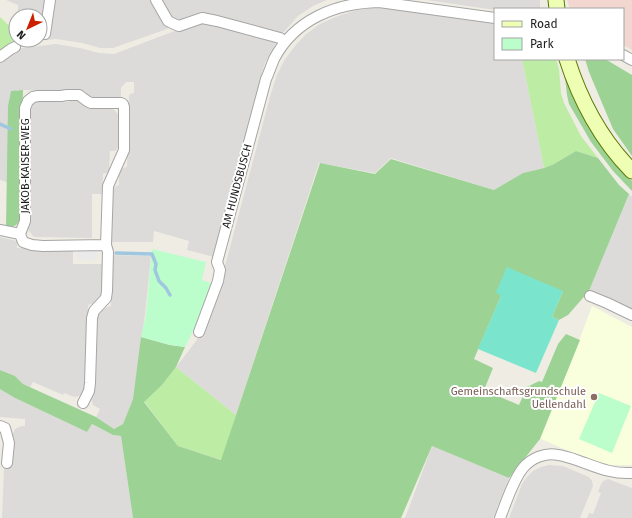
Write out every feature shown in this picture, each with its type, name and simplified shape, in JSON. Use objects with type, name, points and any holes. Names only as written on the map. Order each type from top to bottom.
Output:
[{"type":"street","points":[[48,14],[50,0]]},
{"type":"street","points":[[156,0],[168,21],[179,26],[202,18],[280,38],[285,42]]},
{"type":"street","name":"AM HUNDSBUSCH","points":[[199,332],[218,281],[220,270],[218,262],[266,79],[274,59],[285,42],[312,18],[341,7],[371,2],[494,18]]},
{"type":"street","points":[[0,57],[13,48]]},
{"type":"street","points":[[567,60],[579,90],[591,114],[620,159],[632,171]]},
{"type":"street","name":"JAKOB-KAISER-WEG","points":[[20,234],[25,221],[26,104],[33,97],[67,95],[79,95],[91,103],[123,104],[124,150],[108,186],[106,245],[108,252],[107,291],[106,298],[94,311],[92,318],[90,382],[89,391],[83,403]]},
{"type":"street","points":[[0,230],[20,234],[23,242],[32,245],[106,245]]},
{"type":"street","points":[[590,296],[632,315]]},
{"type":"street","points":[[0,426],[5,428],[8,443],[7,464]]},
{"type":"street","points":[[500,518],[512,487],[522,469],[536,458],[547,454],[558,454],[602,470],[632,473]]},
{"type":"shaded area","points":[[6,0],[327,0],[313,6],[298,16],[283,33],[201,12],[178,20],[167,29],[113,48],[100,48],[82,43],[56,39],[48,40],[48,8],[18,8],[18,5]]},
{"type":"shaded area","points":[[427,0],[540,0],[540,8],[494,8],[494,10]]},
{"type":"shaded area","points":[[567,0],[632,0],[632,50],[624,46],[624,8],[570,8]]},
{"type":"shaded area","points":[[383,8],[494,24],[494,60],[522,60],[544,168],[523,173],[494,190],[391,158],[375,173],[319,163],[236,415],[176,367],[196,341],[207,320],[221,281],[271,93],[277,75],[285,59],[305,35],[320,24],[338,16],[361,9]]},
{"type":"shaded area","points":[[201,21],[277,41],[265,63],[261,76],[214,257],[187,250],[189,241],[154,231],[153,242],[112,242],[113,189],[119,185],[119,175],[121,170],[127,167],[129,96],[130,94],[134,93],[134,82],[126,82],[121,88],[121,98],[90,97],[86,95],[85,91],[16,90],[14,184],[0,180],[0,61],[16,49],[48,48],[48,45],[56,44],[99,53],[114,54]]},
{"type":"shaded area","points":[[69,98],[78,99],[86,107],[107,107],[114,110],[118,114],[118,148],[115,151],[110,151],[109,169],[108,172],[103,174],[102,194],[92,194],[92,238],[34,237],[28,228],[29,109],[35,102],[68,102]]},
{"type":"shaded area","points":[[629,194],[632,197],[632,311],[589,291]]},
{"type":"shaded area","points":[[0,237],[17,241],[17,248],[73,249],[73,264],[103,264],[102,297],[95,303],[88,305],[87,348],[85,350],[85,387],[82,394],[79,396],[75,397],[64,393],[63,395],[33,382],[30,387],[23,384],[15,376],[0,370]]},
{"type":"shaded area","points":[[77,250],[97,250],[97,260],[77,259]]},
{"type":"shaded area","points":[[112,255],[151,256],[145,314],[133,399],[123,424],[114,429],[96,417],[100,409],[93,405],[91,398],[96,384],[97,319],[102,310],[111,306]]},
{"type":"shaded area","name":"Gemeinschaftsgrundschule Uellendahl","points":[[592,306],[632,327],[632,465],[603,465],[539,438],[573,357]]},
{"type":"shaded area","points":[[0,388],[15,398],[87,432],[92,424],[113,435],[121,436],[133,518],[2,518],[4,467],[11,467],[12,435],[15,429],[25,426],[25,419],[0,417]]},
{"type":"shaded area","points":[[432,446],[509,478],[493,518],[405,518]]},
{"type":"shaded area","points":[[549,465],[563,466],[589,477],[592,481],[593,486],[580,518],[509,518],[522,484],[526,478],[533,471]]},
{"type":"shaded area","points":[[608,479],[632,488],[632,518],[587,518],[589,513],[593,514],[601,493],[598,492],[601,484],[603,481]]},
{"type":"green space","points":[[0,17],[8,24],[8,46],[0,51]]},
{"type":"green space","points":[[522,60],[556,60],[564,103],[581,136],[598,158],[576,151],[544,168]]},
{"type":"green space","points":[[585,60],[607,60],[632,75],[632,156],[613,129]]},
{"type":"green space","points":[[565,78],[567,78],[627,176],[632,181],[632,191],[613,171],[591,142],[569,104]]},
{"type":"green space","points":[[23,90],[20,218],[15,226],[6,227],[8,106],[11,91]]},
{"type":"green space","points":[[576,151],[598,158],[619,185],[629,194],[589,291],[568,315],[559,320],[552,317],[563,291],[501,296],[474,359],[493,368],[484,390],[519,405],[527,387],[539,381],[542,382],[558,344],[566,334],[580,340],[540,439],[509,478],[432,446],[401,518],[133,518],[121,436],[113,435],[92,424],[87,432],[15,398],[0,389],[0,370],[15,376],[23,384],[96,417],[114,429],[123,424],[133,399],[141,337],[170,345],[185,347],[176,367],[162,385],[144,402],[178,446],[221,460],[320,163],[375,174],[391,159],[494,190],[523,173],[554,164]]},
{"type":"green space","points":[[152,249],[206,262],[202,280],[213,284],[199,319],[185,347],[170,345],[141,337],[146,315]]},
{"type":"green space","points":[[507,267],[563,291],[552,317],[559,320],[536,373],[478,349],[501,296],[496,292]]},
{"type":"green space","points":[[176,367],[236,415],[222,460],[178,446],[144,401],[162,385]]},
{"type":"green space","points":[[599,393],[631,406],[612,453],[579,439]]},
{"type":"waterway","points":[[0,124],[11,129]]},
{"type":"waterway","points":[[116,253],[152,254],[156,264],[155,270],[159,281],[170,295]]},
{"type":"place","name":"Gemeinschaftsgrundschule Uellendahl","points":[[594,397]]}]
